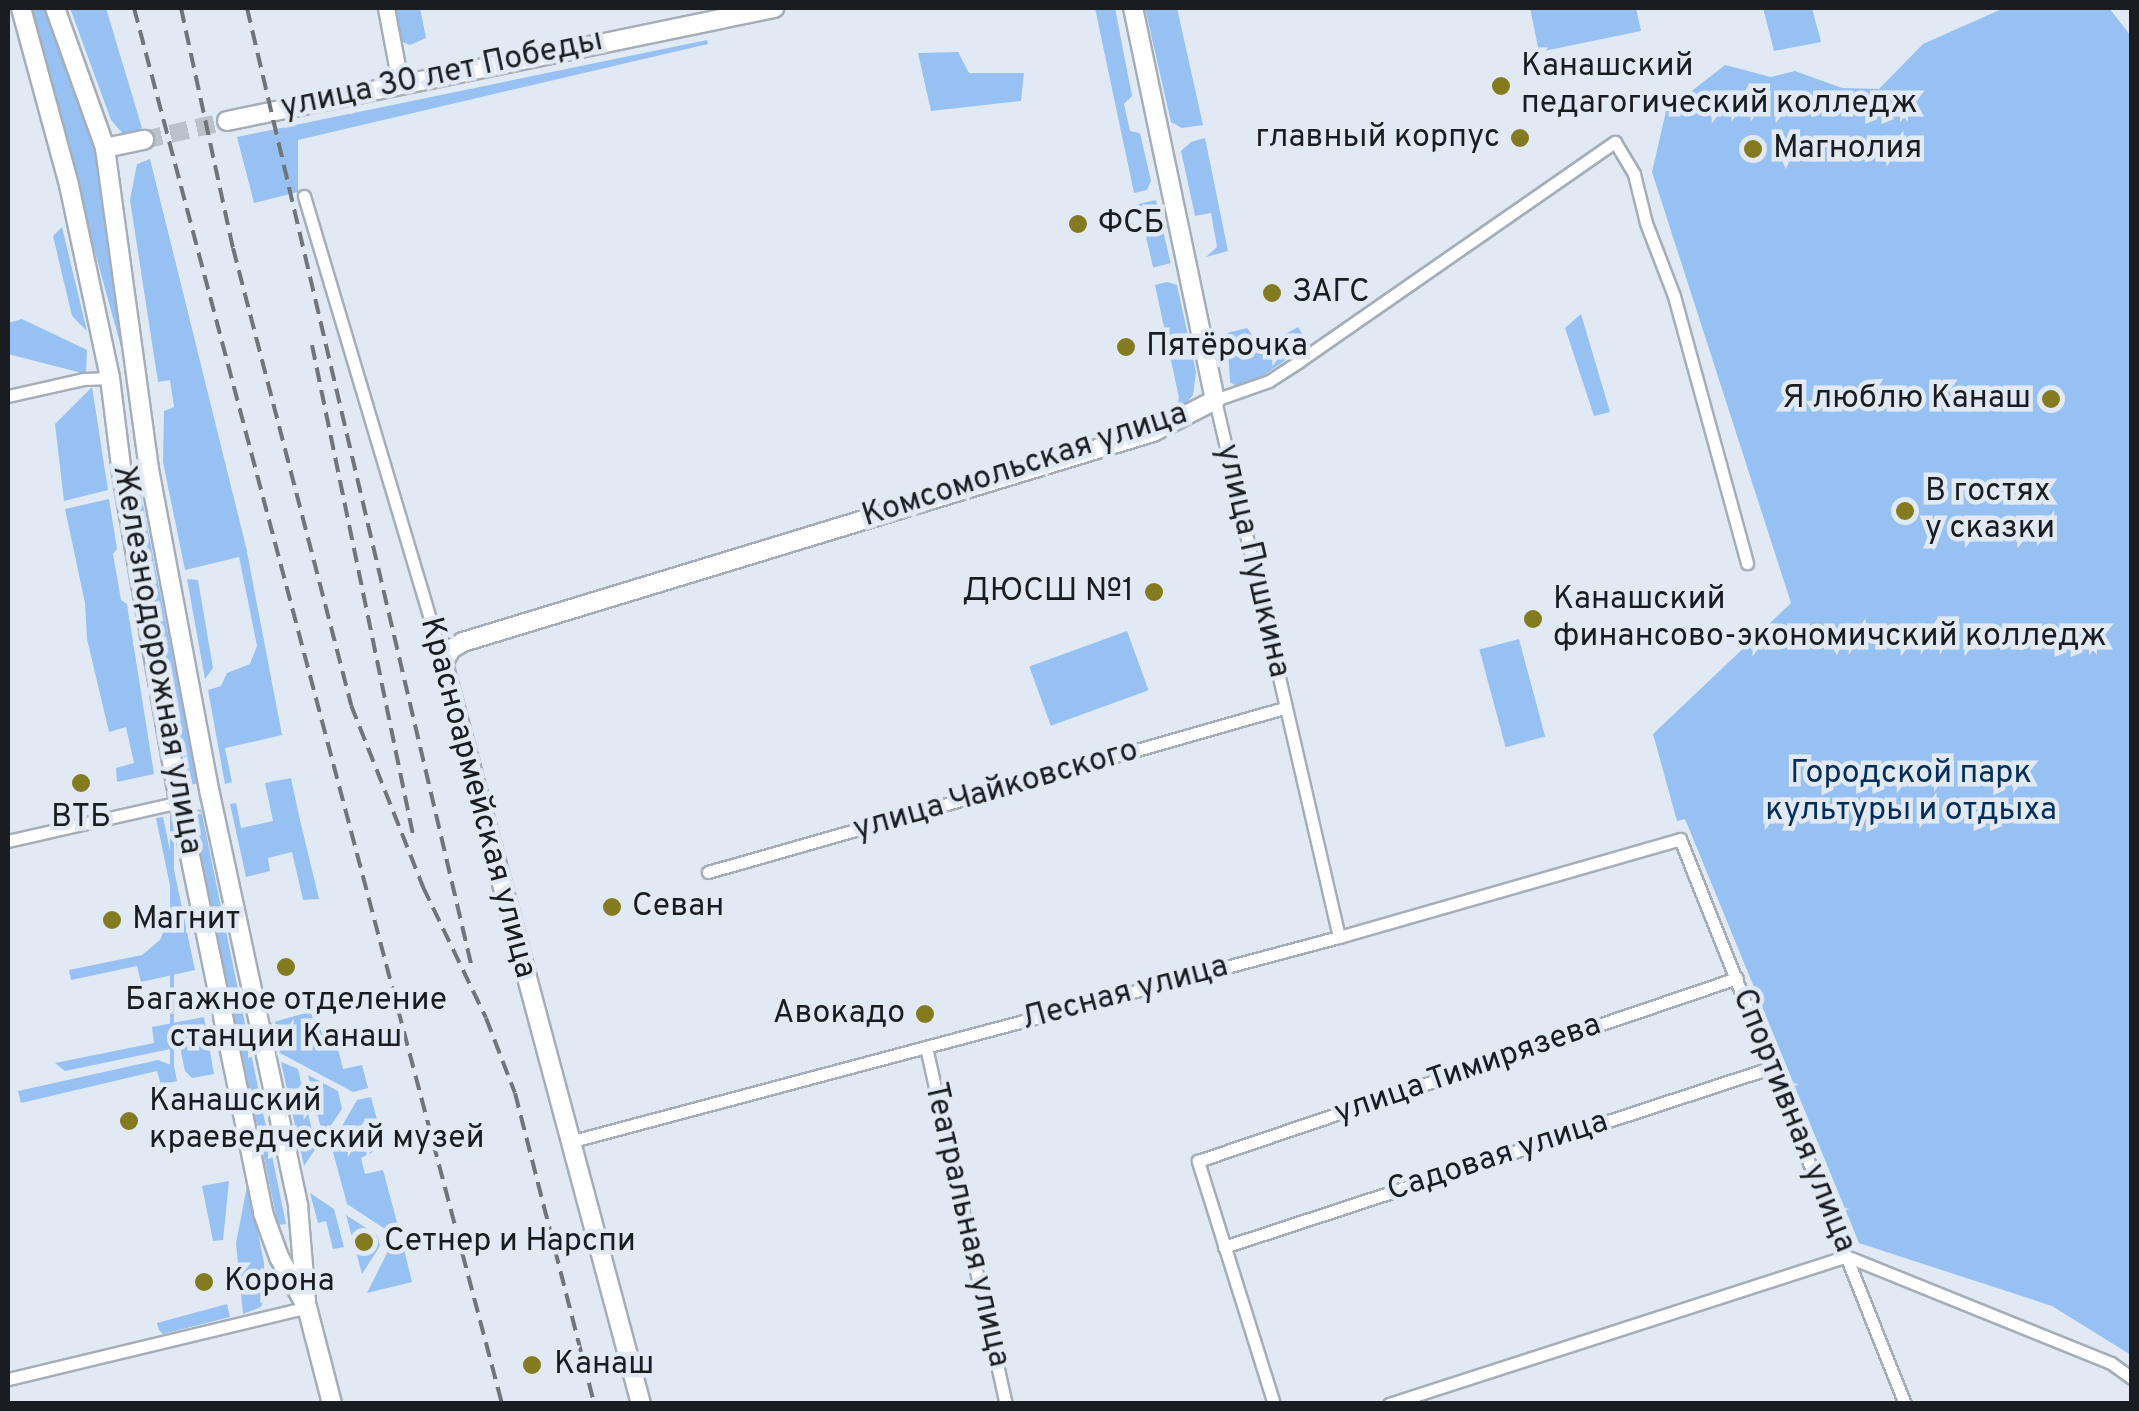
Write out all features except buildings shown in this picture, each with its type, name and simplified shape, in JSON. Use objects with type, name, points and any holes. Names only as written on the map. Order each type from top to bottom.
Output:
[{"type":"main road","name":"Железнодорожная улица","points":[[21,8],[69,185],[110,378],[122,475],[179,802],[263,1213],[279,1258],[306,1306]]},
{"type":"main road","name":"Железнодорожная улица","points":[[55,8],[105,148],[149,469],[210,794],[298,1206],[306,1306],[332,1404]]},
{"type":"main road","name":"улица 30 лет Победы","points":[[227,121],[400,82],[774,8]]},
{"type":"main road","points":[[105,148],[144,140]]},
{"type":"main road","name":"улица Пушкина","points":[[1172,191],[1214,400]]},
{"type":"main road","name":"Комсомольская улица","points":[[443,663],[451,649],[463,642],[1153,432],[1214,400]]},
{"type":"main road","name":"Красноармейская улица","points":[[443,663],[568,1142],[642,1404]]},
{"type":"main road","points":[[179,802],[210,794]]},
{"type":"street","points":[[386,8],[400,82]]},
{"type":"street","name":"улица Пушкина","points":[[1133,8],[1172,191]]},
{"type":"street","name":"Комсомольская улица","points":[[1214,400],[1284,372],[1615,142],[1634,174],[1646,223],[1674,296],[1747,564]]},
{"type":"street","name":"Красноармейская улица","points":[[304,196],[443,663]]},
{"type":"street","points":[[8,396],[110,378]]},
{"type":"street","name":"улица Пушкина","points":[[1214,400],[1339,937]]},
{"type":"street","points":[[430,620],[463,642]]},
{"type":"street","name":"улица Чайковского","points":[[708,872],[1284,708]]},
{"type":"street","points":[[8,842],[179,802]]},
{"type":"street","name":"Лесная улица","points":[[568,1142],[1339,937],[1680,839]]},
{"type":"street","name":"Спортивная улица","points":[[1680,839],[1905,1404]]},
{"type":"street","name":"улица Тимирязева","points":[[1224,1247],[1198,1161],[1737,978]]},
{"type":"street","name":"Театральная улица","points":[[926,1047],[1006,1404]]},
{"type":"street","name":"Садовая улица","points":[[1224,1247],[1773,1067]]},
{"type":"street","points":[[1224,1247],[1274,1404]]},
{"type":"street","points":[[1388,1404],[1846,1256],[2111,1363],[2132,1378]]},
{"type":"street","points":[[8,1379],[306,1306]]},
{"type":"green space","points":[[28,8],[44,8],[96,153],[123,354]]},
{"type":"green space","points":[[70,8],[106,8],[142,128],[134,133],[123,134],[111,120]]},
{"type":"green space","points":[[396,8],[420,8],[426,38],[410,45],[402,42]]},
{"type":"green space","points":[[1095,8],[1115,8],[1132,96],[1124,104],[1130,131],[1140,133],[1151,181],[1147,190],[1134,193]]},
{"type":"green space","points":[[1145,8],[1177,8],[1203,125],[1182,128],[1171,122]]},
{"type":"green space","points":[[1530,8],[1636,8],[1641,31],[1539,52]]},
{"type":"green space","points":[[1763,8],[1812,8],[1821,42],[1774,51]]},
{"type":"green space","name":"Городской парк культуры и отдыха","points":[[2004,8],[2109,8],[2131,36],[2131,1355],[2052,1306],[1859,1243],[1685,819],[1677,821],[1653,734],[1791,603],[1652,172],[1666,111],[1725,65],[1771,77],[1795,71],[1842,88],[1879,89],[1923,44]]},
{"type":"green space","points":[[707,40],[708,44],[298,140],[298,192],[254,203],[237,137]]},
{"type":"green space","points":[[958,52],[969,73],[1024,73],[1021,101],[931,111],[918,53]]},
{"type":"green space","points":[[1205,138],[1228,251],[1206,257],[1217,247],[1211,213],[1195,216],[1181,151],[1191,142]]},
{"type":"green space","points":[[150,159],[246,547],[282,735],[225,748],[232,782],[225,784],[208,690],[221,686],[227,673],[250,664],[257,646],[239,557],[185,570],[163,462],[164,411],[174,407],[170,380],[158,382],[130,200],[137,164]]},
{"type":"green space","points":[[1156,200],[1171,263],[1153,267],[1138,204]]},
{"type":"green space","points":[[62,227],[87,331],[72,316],[53,236]]},
{"type":"green space","points":[[1155,285],[1177,285],[1196,372],[1193,395],[1182,409],[1154,421],[1153,415],[1177,404],[1179,398]]},
{"type":"green space","points":[[1581,314],[1610,412],[1594,416],[1565,328]]},
{"type":"green space","points":[[22,319],[87,350],[86,374],[8,354],[8,323]]},
{"type":"green space","points":[[1298,327],[1309,344],[1242,390],[1230,382],[1227,333],[1247,328],[1261,348]]},
{"type":"green space","points":[[92,387],[108,490],[64,501],[55,424]]},
{"type":"green space","points":[[139,484],[197,783],[189,785],[131,486]]},
{"type":"green space","points":[[109,499],[117,549],[113,554],[121,600],[127,604],[154,774],[117,782],[116,768],[134,763],[126,727],[109,732],[87,639],[85,603],[65,509]]},
{"type":"green space","points":[[187,579],[198,580],[213,668],[205,679]]},
{"type":"green space","points":[[1127,631],[1149,690],[1051,726],[1029,667]]},
{"type":"green space","points":[[1519,639],[1545,737],[1506,747],[1479,650]]},
{"type":"green space","points":[[291,778],[319,899],[303,900],[292,852],[268,858],[270,871],[246,877],[230,804],[236,803],[241,828],[273,821],[265,783]]},
{"type":"green space","points":[[201,809],[286,1224],[278,1225],[191,811]]},
{"type":"green space","points":[[170,816],[174,816],[174,1077],[170,1077]]},
{"type":"green space","points":[[163,817],[195,970],[141,982],[137,966],[71,980],[69,970],[142,955],[160,940],[166,926],[164,917],[176,915],[156,818]]},
{"type":"green space","points":[[309,1012],[336,1041],[343,1069],[362,1065],[368,1088],[353,1092],[278,1052],[270,1023]]},
{"type":"green space","points":[[204,1017],[214,1074],[192,1078],[185,1071],[180,1047],[65,1071],[55,1063],[154,1043],[152,1027]]},
{"type":"green space","points":[[158,1060],[174,1066],[177,1081],[161,1085],[157,1071],[21,1103],[18,1091]]},
{"type":"green space","points":[[281,1062],[298,1069],[316,1148],[304,1166]]},
{"type":"green space","points":[[308,1075],[338,1091],[342,1109],[323,1137]]},
{"type":"green space","points":[[371,1097],[384,1146],[361,1158],[365,1174],[383,1170],[399,1230],[391,1233],[347,1204],[331,1145],[357,1100]]},
{"type":"green space","points":[[229,1181],[223,1240],[213,1241],[202,1186]]},
{"type":"green space","points":[[248,1181],[264,1263],[265,1297],[261,1307],[243,1314],[236,1243]]},
{"type":"green space","points":[[310,1193],[334,1209],[344,1247],[333,1249],[326,1221],[318,1223]]},
{"type":"green space","points":[[346,1215],[377,1235],[380,1246],[362,1274]]},
{"type":"green space","points":[[402,1241],[412,1282],[367,1293],[392,1243]]},
{"type":"green space","points":[[227,1304],[230,1317],[163,1334],[159,1330],[157,1323]]},
{"type":"tunnel","points":[[144,140],[227,121]]},
{"type":"railway","points":[[134,8],[502,1404]]},
{"type":"railway","points":[[181,8],[233,248],[351,705],[423,887],[486,1018],[515,1093],[594,1404]]},
{"type":"railway","points":[[247,8],[472,968]]},
{"type":"railway","points":[[312,345],[413,835]]},
{"type":"place","name":"Канашский педагогический колледж","points":[[1501,86]]},
{"type":"place","name":"главный корпус","points":[[1520,138]]},
{"type":"place","name":"Магнолия","points":[[1753,149]]},
{"type":"place","name":"ФСБ","points":[[1078,224]]},
{"type":"place","name":"ЗАГС","points":[[1272,293]]},
{"type":"place","name":"Пятёрочка","points":[[1126,347]]},
{"type":"place","name":"Я люблю Канаш","points":[[2051,399]]},
{"type":"place","name":"В гостях у сказки","points":[[1905,511]]},
{"type":"place","name":"ДЮСШ №1","points":[[1154,592]]},
{"type":"place","name":"Канашский финансово-экономичский колледж","points":[[1533,619]]},
{"type":"place","name":"ВТБ","points":[[81,783]]},
{"type":"place","name":"Севан","points":[[612,907]]},
{"type":"place","name":"Магнит","points":[[112,920]]},
{"type":"place","name":"Багажное отделение станции Канаш","points":[[286,967]]},
{"type":"place","name":"Авокадо","points":[[925,1014]]},
{"type":"place","name":"Канашский краеведческий музей","points":[[129,1121]]},
{"type":"place","name":"Сетнер и Нарспи","points":[[364,1242]]},
{"type":"place","name":"Корона","points":[[204,1282]]},
{"type":"place","name":"Канаш","points":[[532,1365]]}]
